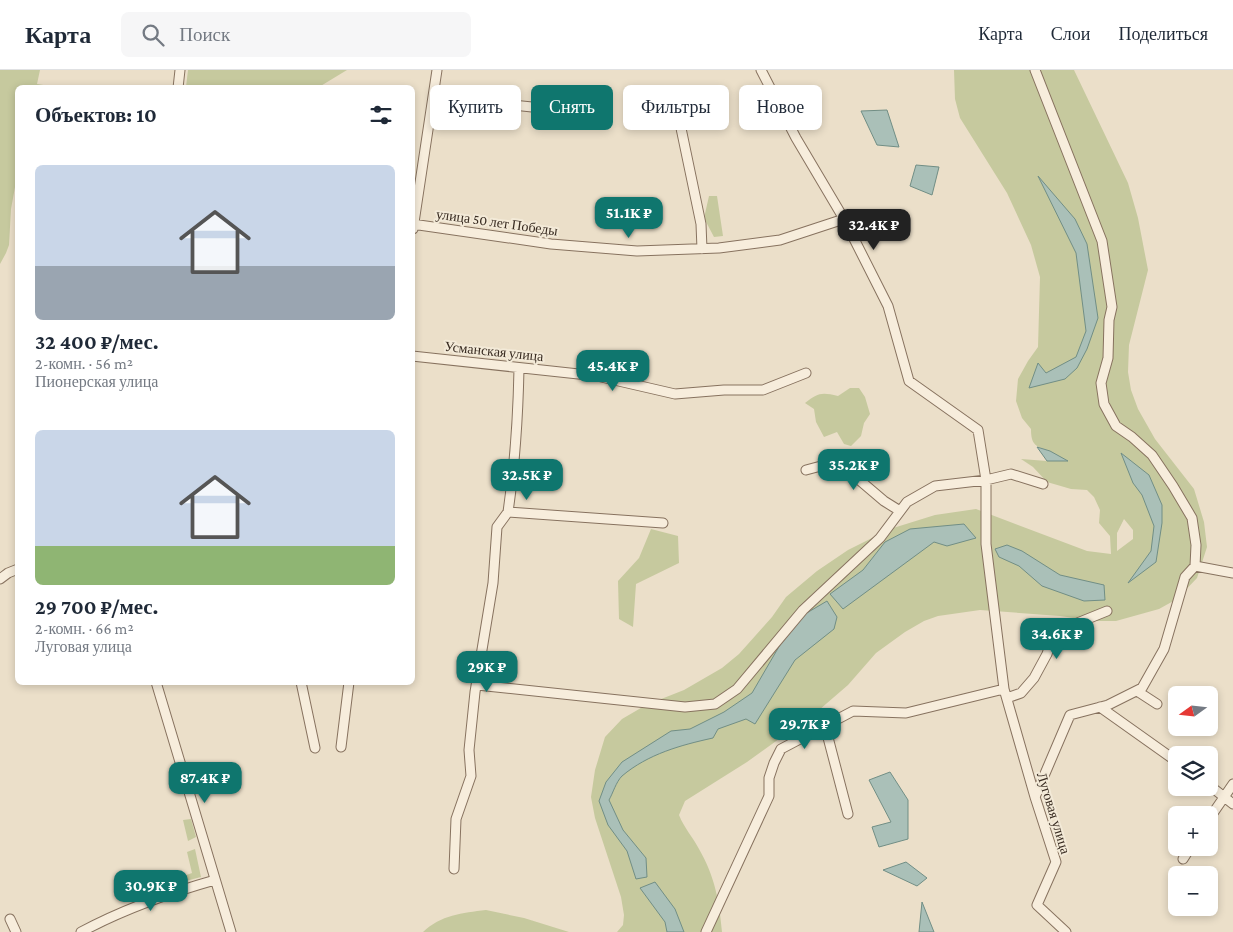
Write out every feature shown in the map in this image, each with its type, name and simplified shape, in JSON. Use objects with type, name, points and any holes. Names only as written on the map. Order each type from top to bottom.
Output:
[{"type":"street","points":[[178,85],[180,70]]},
{"type":"street","points":[[435,85],[437,70]]},
{"type":"street","points":[[761,70],[796,138],[844,219]]},
{"type":"street","points":[[1035,797],[1070,715],[1108,705],[1142,688],[1164,649],[1177,599],[1185,577],[1195,566],[1196,545],[1192,518],[1173,486],[1152,455],[1116,426],[1104,404],[1101,383],[1108,358],[1109,320],[1112,307],[1102,242],[1036,70]]},
{"type":"street","points":[[415,213],[430,116]]},
{"type":"street","points":[[682,130],[701,224],[702,248]]},
{"type":"street","name":"улица 50 лет Победы","points":[[415,226],[551,244],[628,251],[702,248],[780,240],[844,219]]},
{"type":"street","name":"Луговая улица","points":[[844,219],[888,306],[909,381],[978,430],[986,480],[986,544],[1005,694],[1056,862],[1037,905],[1066,932]]},
{"type":"street","name":"Усманская улица","points":[[415,356],[597,376],[675,394],[724,390],[763,390],[806,373]]},
{"type":"street","points":[[454,869],[456,819],[471,776],[469,750],[474,692],[477,685],[493,584],[497,527],[508,512],[514,469],[518,426],[519,368]]},
{"type":"street","points":[[806,470],[821,466],[839,467],[857,478],[884,501],[900,511]]},
{"type":"street","points":[[477,685],[685,707],[715,704],[737,688],[802,610],[880,538],[907,502],[936,486],[986,480],[1011,474],[1043,484]]},
{"type":"street","points":[[508,512],[663,523]]},
{"type":"street","points":[[1195,566],[1233,573]]},
{"type":"street","points":[[0,579],[15,570]]},
{"type":"street","points":[[706,932],[770,796],[770,778],[774,763],[781,749],[853,711],[906,713],[1005,694],[1021,693],[1034,678],[1047,654],[1052,639],[1066,628],[1107,611]]},
{"type":"street","points":[[157,685],[231,932]]},
{"type":"street","points":[[302,685],[315,748]]},
{"type":"street","points":[[341,747],[348,685]]},
{"type":"street","points":[[1137,691],[1157,704]]},
{"type":"street","points":[[1100,707],[1168,755]]},
{"type":"street","points":[[825,726],[848,814]]},
{"type":"street","points":[[1217,806],[1233,784]]},
{"type":"street","points":[[1218,792],[1233,804]]},
{"type":"street","points":[[81,932],[134,906],[166,894],[215,880]]},
{"type":"street","points":[[10,919],[16,932]]},
{"type":"green space","points":[[0,70],[40,70],[37,84],[43,85],[15,85],[15,187],[11,209],[9,245],[0,264]]},
{"type":"green space","points":[[188,70],[347,70],[322,85],[186,85]]},
{"type":"green space","points":[[954,70],[1074,70],[1128,183],[1138,218],[1148,270],[1129,345],[1128,372],[1131,390],[1138,409],[1155,439],[1194,489],[1204,522],[1207,547],[1197,578],[1177,599],[1159,609],[1116,621],[1095,621],[1060,616],[980,610],[938,616],[924,621],[905,632],[876,653],[848,685],[819,710],[747,762],[685,801],[679,815],[697,845],[713,879],[718,899],[722,932],[617,932],[623,925],[624,915],[621,897],[595,818],[591,797],[595,770],[605,737],[622,719],[646,705],[684,690],[722,668],[739,654],[772,617],[786,597],[817,571],[848,550],[890,529],[935,515],[976,509],[1087,551],[1111,554],[1110,536],[1099,523],[1100,510],[1094,497],[1087,490],[1071,489],[1047,482],[1033,467],[1021,459],[1047,461],[1050,451],[1041,448],[1033,442],[1031,429],[1022,418],[1016,401],[1018,379],[1038,347],[1040,277],[1031,245],[1007,193],[960,118],[955,99]],"holes":[[[1124,519],[1133,530],[1133,539],[1117,551],[1117,533]]]},
{"type":"green space","points":[[709,196],[717,196],[723,236],[714,237],[704,218]]},
{"type":"green space","points":[[850,388],[859,388],[865,397],[870,414],[864,423],[861,436],[851,446],[844,444],[837,432],[824,437],[816,422],[814,409],[805,403],[820,394],[838,396]]},
{"type":"green space","points":[[651,529],[678,536],[679,563],[636,584],[633,627],[619,619],[618,581],[639,558]]},
{"type":"green space","points":[[191,819],[196,837],[188,841],[183,820]]},
{"type":"green space","points":[[195,849],[201,877],[178,883],[175,879],[192,873],[187,852]]},
{"type":"green space","points":[[486,910],[524,918],[569,932],[423,932],[445,918]]},
{"type":"water","points":[[887,110],[899,147],[877,145],[861,111]]},
{"type":"water","points":[[916,165],[939,167],[932,195],[910,186]]},
{"type":"water","points":[[1038,176],[1075,219],[1087,244],[1098,318],[1087,349],[1077,368],[1065,379],[1029,388],[1038,363],[1046,373],[1076,357],[1086,331],[1076,253]]},
{"type":"water","points":[[1037,447],[1050,451],[1068,461],[1047,461]]},
{"type":"water","points":[[1121,453],[1149,475],[1162,505],[1162,523],[1156,562],[1128,583],[1151,551],[1154,526],[1142,495],[1133,483]]},
{"type":"water","points":[[964,524],[976,538],[947,546],[934,542],[843,609],[830,594],[863,570],[885,542],[910,529]]},
{"type":"water","points":[[1007,545],[1022,551],[1060,575],[1104,585],[1105,600],[1084,601],[1042,586],[1019,566],[999,557],[995,549]]},
{"type":"water","points":[[827,601],[837,617],[834,629],[795,660],[755,724],[746,719],[718,729],[713,738],[665,751],[632,768],[620,778],[609,800],[623,830],[646,858],[647,877],[636,879],[627,851],[608,825],[599,801],[606,782],[622,762],[671,731],[690,729],[724,712],[752,693],[784,638],[805,614]]},
{"type":"water","points":[[890,772],[908,800],[908,839],[879,847],[872,827],[891,822],[869,780]]},
{"type":"water","points":[[906,862],[927,878],[917,886],[883,870]]},
{"type":"water","points":[[655,882],[675,909],[684,932],[667,932],[665,922],[640,888]]},
{"type":"water","points":[[922,902],[934,932],[919,932]]}]
